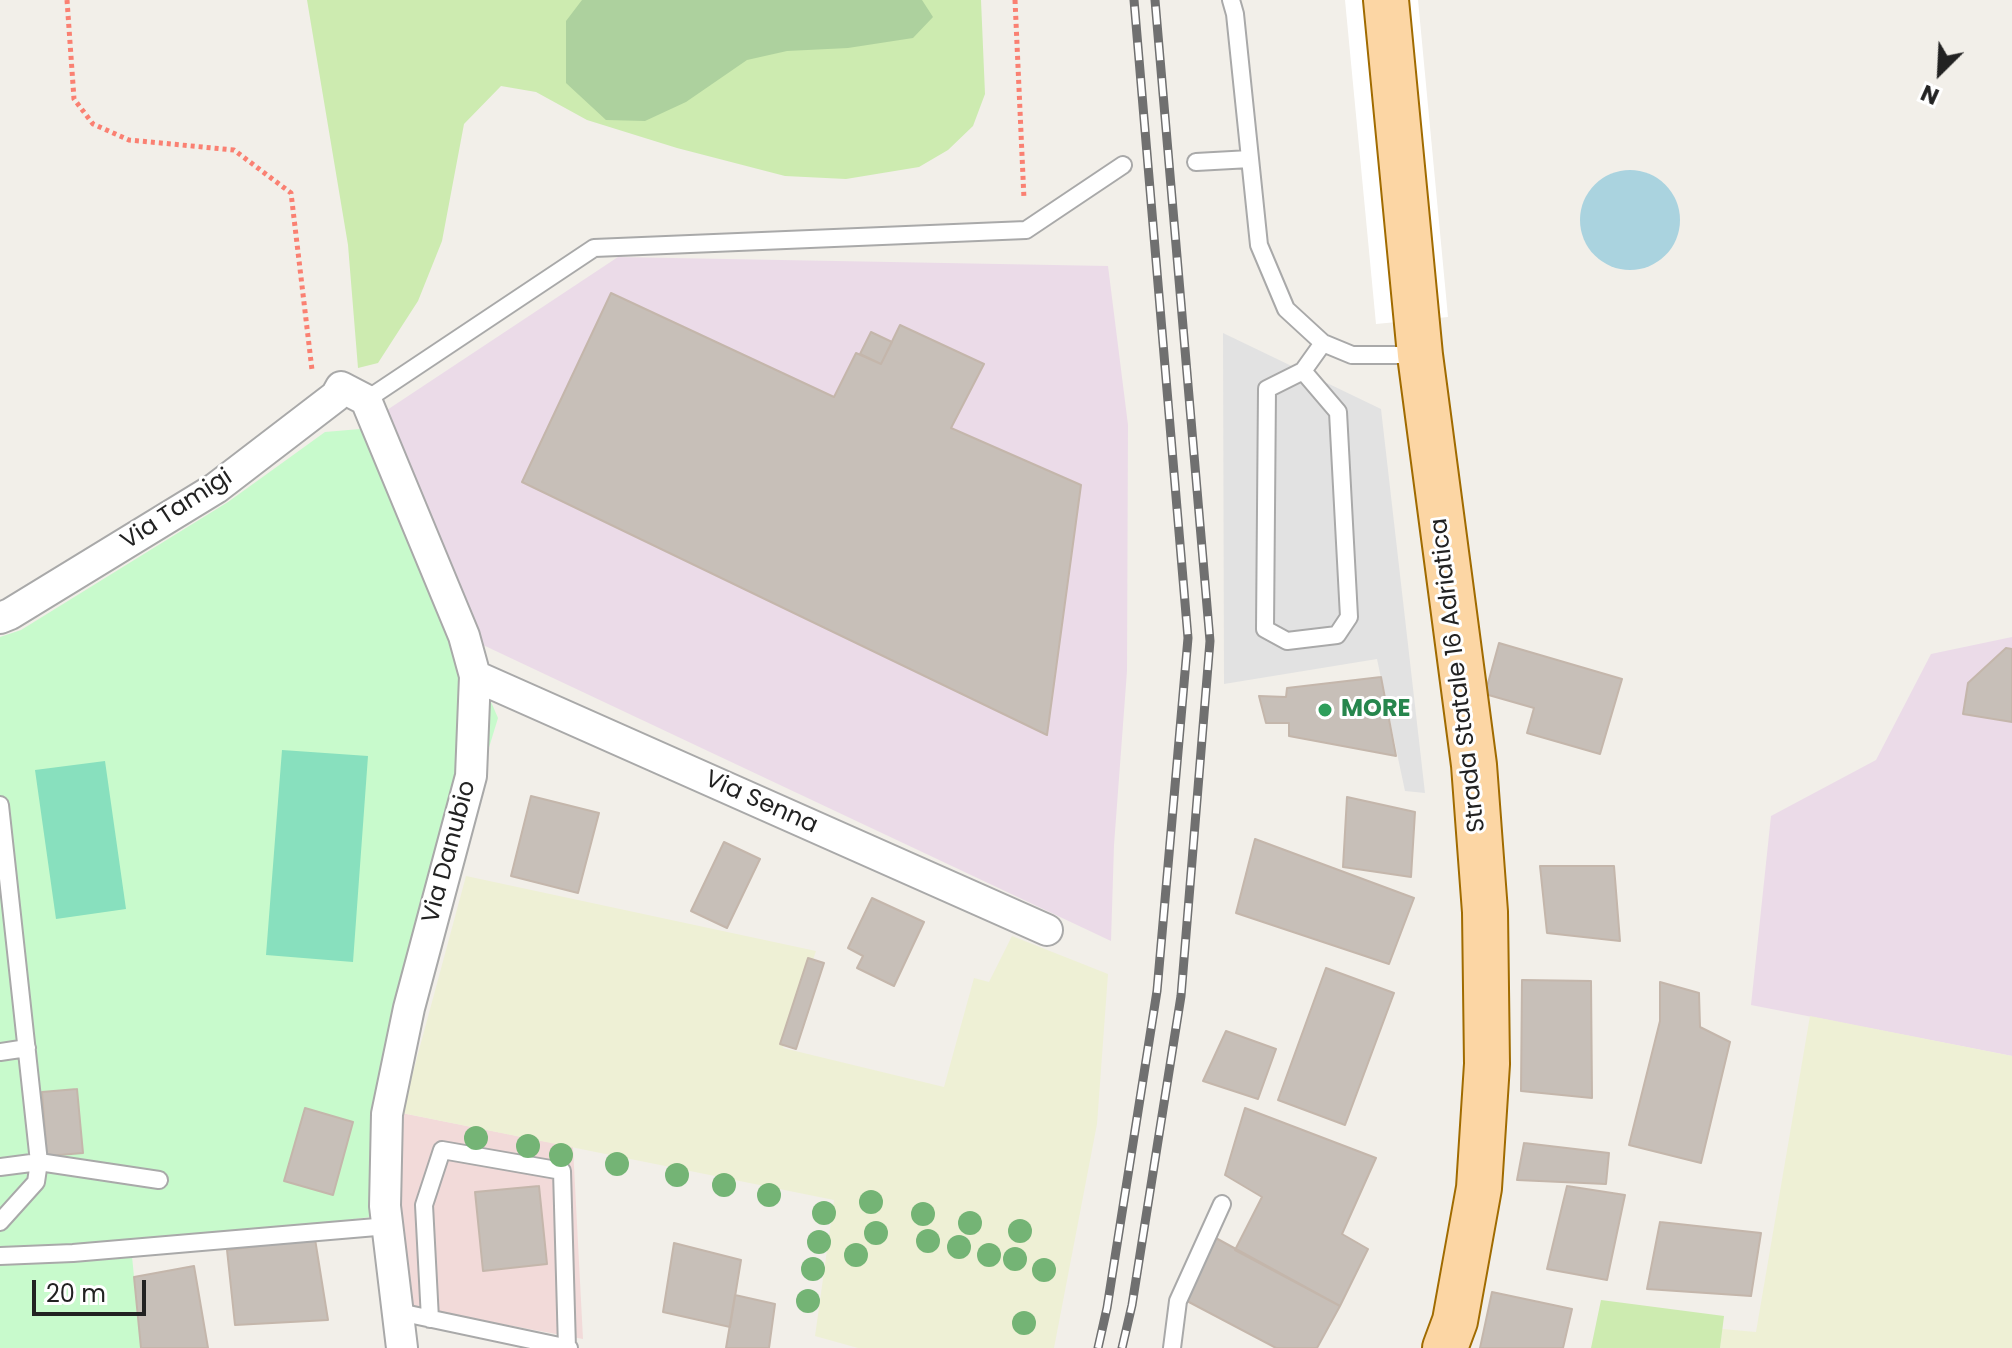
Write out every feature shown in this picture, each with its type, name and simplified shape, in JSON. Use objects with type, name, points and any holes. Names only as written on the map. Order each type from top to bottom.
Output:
[{"type":"main road","name":"Strada Statale 16 Adriatica","points":[[1386,0],[1418,338],[1474,765],[1485,927],[1487,1064],[1479,1188],[1455,1321],[1445,1348]]},
{"type":"street","name":"Via Tamigi","points":[[0,618],[216,488],[341,390]]},
{"type":"street","name":"Via Danubio","points":[[341,390],[464,636],[475,676],[471,776],[409,1008],[387,1114],[385,1206],[402,1348]]},
{"type":"street","name":"Via Senna","points":[[475,676],[1047,930]]},
{"type":"lane","points":[[1231,0],[1259,245],[1286,309],[1323,343],[1352,355],[1418,338]]},
{"type":"lane","points":[[1196,162],[1250,159]]},
{"type":"lane","points":[[341,390],[594,248],[1026,230],[1123,165]]},
{"type":"lane","points":[[1303,371],[1338,412],[1349,617],[1337,635],[1287,641],[1265,629],[1267,389],[1303,371],[1323,343]]},
{"type":"lane","points":[[0,805],[39,1162],[36,1182],[0,1222]]},
{"type":"lane","points":[[0,960],[17,958]]},
{"type":"lane","points":[[0,1052],[27,1048]]},
{"type":"lane","points":[[399,1312],[430,1319],[568,1348],[562,1171],[442,1150],[424,1205],[430,1319]]},
{"type":"lane","points":[[0,1167],[39,1162],[159,1180]]},
{"type":"lane","points":[[1172,1348],[1178,1301],[1222,1204]]},
{"type":"lane","points":[[0,1256],[73,1253],[388,1226]]},
{"type":"path","points":[[67,0],[74,99],[93,124],[129,140],[234,150],[291,193],[341,390]]},
{"type":"path","points":[[1015,0],[1026,230]]},
{"type":"shaded area","points":[[618,257],[1108,266],[1128,425],[1127,671],[1114,845],[1111,941],[483,645],[384,412]]},
{"type":"shaded area","points":[[1223,333],[1381,409],[1425,793],[1405,791],[1377,659],[1224,684]]},
{"type":"shaded area","points":[[2012,637],[2012,1056],[1751,1005],[1771,816],[1876,760],[1931,654]]},
{"type":"shaded area","points":[[402,1113],[573,1147],[583,1339],[409,1307],[399,1190]]},
{"type":"green space","points":[[307,0],[981,0],[985,94],[973,126],[948,150],[919,167],[846,179],[785,176],[677,148],[587,120],[536,92],[501,86],[464,124],[442,241],[418,301],[378,363],[358,368],[348,245]]},
{"type":"green space","points":[[582,0],[922,0],[933,17],[913,38],[848,48],[787,51],[747,60],[686,102],[645,121],[606,120],[566,83],[566,21]]},
{"type":"green space","points":[[360,429],[384,454],[498,718],[413,997],[379,1216],[131,1246],[141,1348],[0,1348],[0,637],[21,630],[228,502],[325,432]]},
{"type":"green space","points":[[282,750],[368,756],[353,962],[266,955]]},
{"type":"green space","points":[[105,761],[126,909],[56,919],[35,770]]},
{"type":"green space","points":[[466,876],[816,951],[783,1048],[944,1087],[974,978],[989,982],[1012,936],[1108,974],[1097,1124],[1054,1348],[858,1348],[815,1336],[834,1200],[402,1113]]},
{"type":"green space","points":[[1810,1016],[2012,1056],[2012,1348],[1720,1348],[1722,1329],[1756,1332]]},
{"type":"green space","points":[[1601,1300],[1724,1316],[1720,1348],[1591,1348]]},
{"type":"water","points":[[1630,170],[1649,174],[1665,185],[1676,201],[1680,220],[1676,239],[1665,255],[1649,266],[1630,270],[1611,266],[1595,255],[1584,239],[1580,220],[1584,201],[1595,185],[1611,174]]},
{"type":"pier","points":[[1345,0],[1418,0],[1448,317],[1376,324]]},
{"type":"building","points":[[611,293],[834,397],[856,353],[881,364],[900,325],[984,364],[951,428],[1081,485],[1047,735],[522,482]]},
{"type":"building","points":[[871,332],[892,342],[881,364],[860,354]]},
{"type":"building","points":[[1499,643],[1622,679],[1600,754],[1527,733],[1534,708],[1485,694]]},
{"type":"building","points":[[2006,648],[2012,649],[2012,722],[1963,714],[1968,683]]},
{"type":"building","name":"MORE","points":[[1381,677],[1396,756],[1289,736],[1289,723],[1266,723],[1259,696],[1286,697],[1287,688]]},
{"type":"building","points":[[531,796],[599,813],[578,893],[511,876]]},
{"type":"building","points":[[1347,797],[1415,812],[1411,877],[1343,867]]},
{"type":"building","points":[[1255,839],[1414,898],[1389,964],[1236,913]]},
{"type":"building","points":[[724,842],[760,859],[727,928],[691,911]]},
{"type":"building","points":[[1540,866],[1614,866],[1620,941],[1547,933]]},
{"type":"building","points":[[872,898],[924,922],[894,986],[857,968],[863,956],[848,948]]},
{"type":"building","points":[[808,958],[824,963],[796,1049],[780,1044]]},
{"type":"building","points":[[1326,968],[1394,993],[1345,1125],[1278,1100]]},
{"type":"building","points":[[1522,980],[1591,981],[1592,1098],[1521,1091]]},
{"type":"building","points":[[1660,982],[1699,993],[1700,1027],[1730,1042],[1701,1163],[1629,1145],[1660,1021]]},
{"type":"building","points":[[1226,1031],[1276,1049],[1258,1099],[1203,1081]]},
{"type":"building","points":[[77,1089],[83,1153],[47,1156],[42,1092]]},
{"type":"building","points":[[305,1108],[353,1122],[333,1195],[284,1181]]},
{"type":"building","points":[[1245,1108],[1376,1158],[1342,1234],[1368,1249],[1340,1306],[1235,1250],[1262,1197],[1225,1175]]},
{"type":"building","points":[[1524,1143],[1609,1153],[1606,1184],[1517,1180]]},
{"type":"building","points":[[539,1186],[547,1264],[483,1271],[475,1192]]},
{"type":"building","points":[[1567,1186],[1625,1195],[1607,1280],[1547,1269]]},
{"type":"building","points":[[1660,1222],[1761,1233],[1751,1296],[1647,1289]]},
{"type":"building","points":[[1214,1237],[1340,1306],[1317,1348],[1276,1348],[1187,1301]]},
{"type":"building","points":[[315,1239],[328,1320],[235,1325],[227,1250]]},
{"type":"building","points":[[674,1243],[741,1260],[730,1327],[663,1312]]},
{"type":"building","points":[[194,1266],[208,1348],[141,1348],[134,1277]]},
{"type":"building","points":[[1492,1292],[1572,1309],[1563,1348],[1480,1348]]},
{"type":"building","points":[[735,1295],[775,1304],[769,1348],[726,1348]]},
{"type":"railway","points":[[1098,1348],[1157,991],[1188,638],[1134,0]]},
{"type":"railway","points":[[1122,1348],[1132,1305],[1181,996],[1210,641],[1155,0]]},
{"type":"place","name":"MORE","points":[[1325,710]]}]
